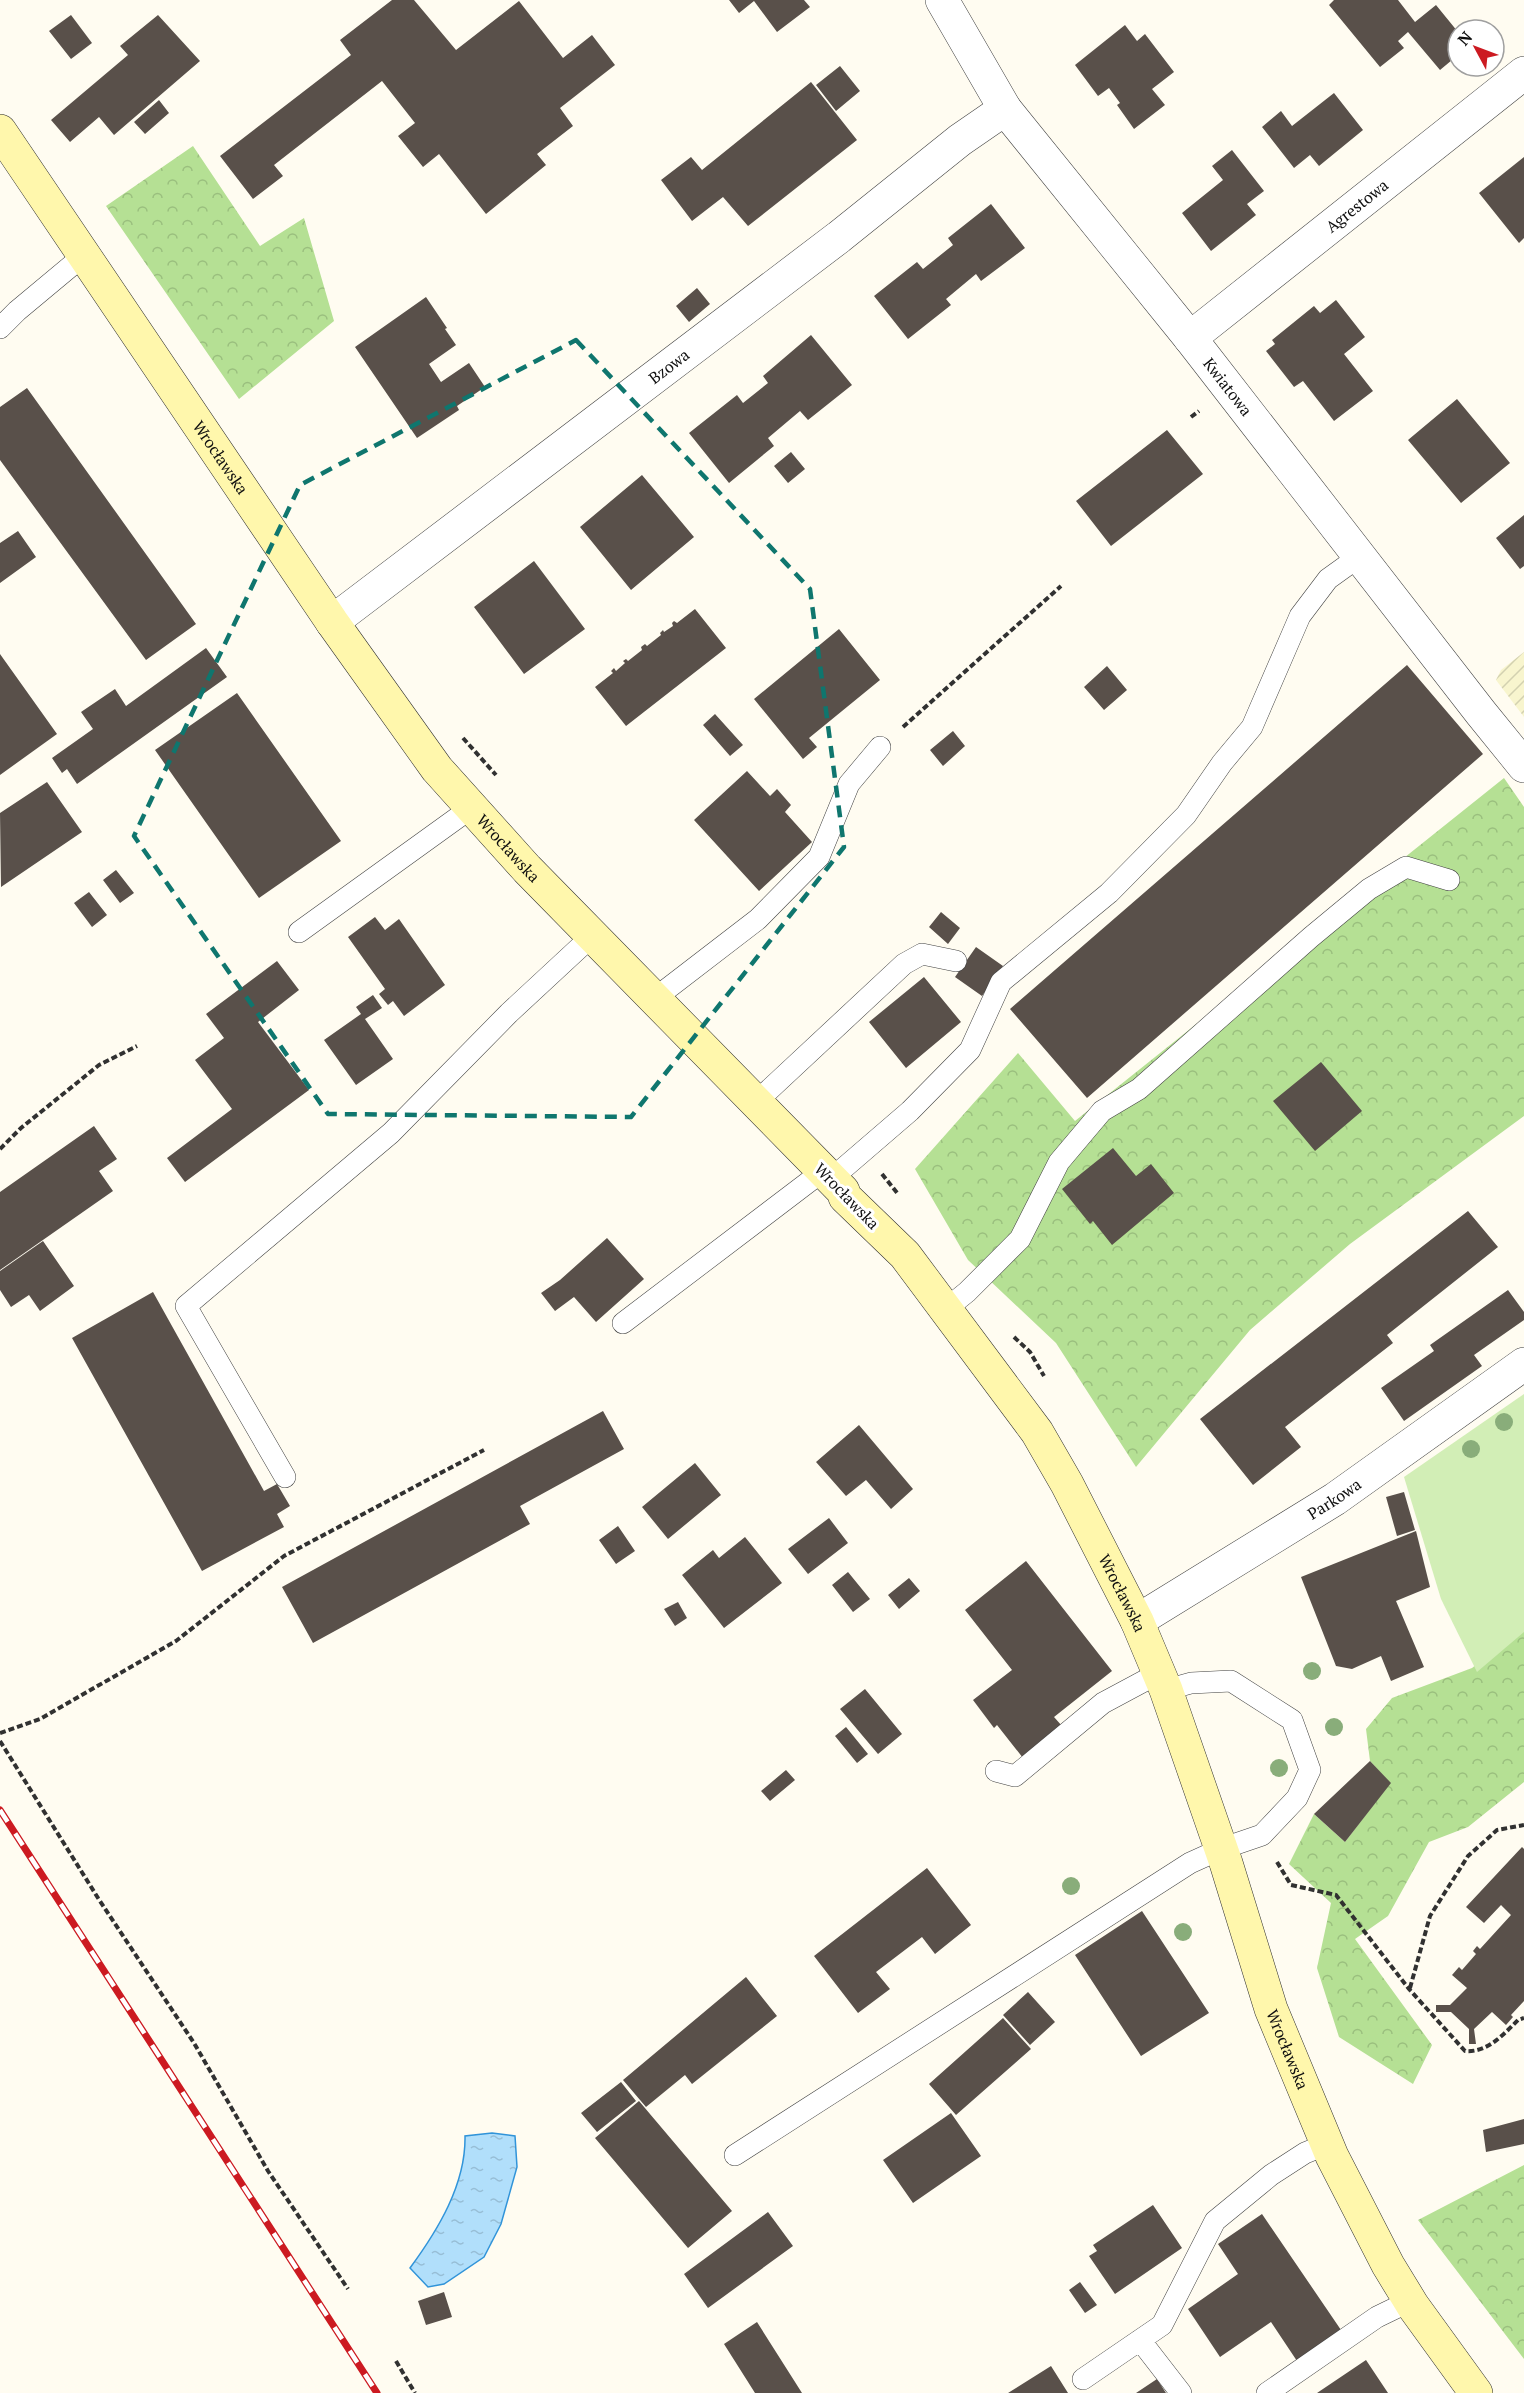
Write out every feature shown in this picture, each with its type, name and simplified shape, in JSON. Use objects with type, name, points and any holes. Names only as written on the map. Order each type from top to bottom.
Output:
[{"type":"main road","name":"Wrocławska","points":[[0,131],[332,622],[437,769],[592,936],[827,1175],[845,1197],[905,1255],[1037,1432],[1067,1484],[1137,1621],[1162,1681],[1221,1849],[1271,2009],[1327,2144],[1388,2265],[1410,2301],[1476,2393]]},
{"type":"street","name":"Kwiatowa","points":[[942,0],[1005,109],[1190,338],[1524,766]]},
{"type":"street","name":"Agrestowa","points":[[1190,338],[1524,74]]},
{"type":"street","name":"Bzowa","points":[[332,622],[839,237],[960,140],[1005,109]]},
{"type":"street","name":"Parkowa","points":[[1137,1621],[1335,1499],[1524,1364]]},
{"type":"lane","points":[[0,328],[83,256]]},
{"type":"lane","points":[[623,1323],[827,1175],[910,1111],[970,1050],[1001,982],[1109,893],[1186,815],[1222,763],[1252,727],[1300,616],[1328,579],[1360,556]]},
{"type":"lane","points":[[654,999],[758,918],[819,857],[849,784],[880,747]]},
{"type":"lane","points":[[298,932],[471,808]]},
{"type":"lane","points":[[946,1309],[967,1292],[1020,1239],[1059,1162],[1102,1111],[1139,1089],[1311,937],[1369,889],[1406,867],[1449,880]]},
{"type":"lane","points":[[285,1477],[186,1306],[391,1133],[509,1013],[592,936]]},
{"type":"lane","points":[[755,1103],[904,964],[922,954],[956,961]]},
{"type":"lane","points":[[735,2155],[1190,1863],[1221,1849],[1262,1835],[1297,1798],[1310,1770],[1292,1720],[1232,1681],[1191,1683],[1162,1681],[1103,1702],[1015,1776],[996,1771]]},
{"type":"lane","points":[[1083,2379],[1161,2325],[1215,2221],[1271,2175],[1305,2153],[1327,2144]]},
{"type":"lane","points":[[1267,2393],[1377,2316],[1410,2301]]},
{"type":"lane","points":[[1140,2340],[1181,2393]]},
{"type":"path","points":[[880,747],[1061,586]]},
{"type":"path","points":[[0,1149],[21,1128],[99,1065],[138,1046]]},
{"type":"path","points":[[0,1733],[40,1719],[176,1641],[284,1556],[484,1450]]},
{"type":"path","points":[[0,1741],[98,1898],[194,2043],[268,2171],[348,2289]]},
{"type":"path","points":[[1410,1989],[1430,1916],[1468,1856],[1497,1830],[1524,1826]]},
{"type":"path","points":[[1262,1835],[1291,1885],[1336,1895],[1410,1989],[1464,2051],[1473,2052],[1491,2045],[1518,2020],[1524,2018]]},
{"type":"path","points":[[396,2361],[415,2393]]},
{"type":"highlighted area","points":[[576,340],[810,589],[844,847],[631,1117],[328,1114],[134,836],[300,485]]},
{"type":"shaded area","points":[[1524,652],[1524,717],[1496,680],[1501,670]]},
{"type":"green space","points":[[193,146],[260,246],[304,218],[334,321],[239,399],[106,206]]},
{"type":"green space","points":[[1504,778],[1524,807],[1524,1116],[1350,1244],[1250,1330],[1136,1467],[1056,1343],[968,1260],[915,1169],[1018,1053],[1075,1121]]},
{"type":"green space","points":[[1524,1394],[1524,1632],[1477,1672],[1441,1599],[1404,1477]]},
{"type":"green space","points":[[1524,1627],[1524,1782],[1468,1827],[1429,1842],[1388,1916],[1355,1939],[1432,2045],[1413,2084],[1339,2037],[1317,1968],[1331,1903],[1289,1864],[1314,1814],[1345,1842],[1390,1783],[1370,1761],[1366,1729],[1392,1698],[1472,1668]]},
{"type":"green space","points":[[1524,2165],[1524,2359],[1418,2220]]},
{"type":"water","points":[[492,2133],[515,2136],[517,2167],[501,2224],[484,2257],[444,2284],[428,2287],[410,2268],[431,2238],[448,2206],[461,2172],[465,2136]]},
{"type":"building","points":[[392,0],[414,0],[456,50],[519,1],[563,58],[592,35],[615,65],[560,108],[573,126],[537,154],[546,165],[486,214],[439,154],[423,167],[398,136],[415,123],[382,81],[274,165],[283,176],[253,199],[220,156],[351,55],[340,40]]},
{"type":"building","points":[[729,0],[804,0],[810,7],[777,32],[754,1],[739,13]]},
{"type":"building","points":[[1334,0],[1398,0],[1415,22],[1436,5],[1447,18],[1446,65],[1440,70],[1408,32],[1398,41],[1404,48],[1380,67],[1329,5]]},
{"type":"building","points":[[71,15],[92,43],[71,59],[49,31]]},
{"type":"building","points":[[158,15],[200,61],[114,135],[99,117],[70,142],[51,120],[128,55],[120,46]]},
{"type":"building","points":[[1125,25],[1137,41],[1145,34],[1174,72],[1152,89],[1165,105],[1134,129],[1117,105],[1120,103],[1109,88],[1098,96],[1075,65]]},
{"type":"building","points":[[840,66],[860,91],[836,111],[816,85]]},
{"type":"building","points":[[811,82],[857,140],[748,226],[723,197],[692,221],[661,180],[691,157],[702,170]]},
{"type":"building","points":[[1334,93],[1363,130],[1319,166],[1310,155],[1294,168],[1262,127],[1281,111],[1292,126]]},
{"type":"building","points":[[159,100],[169,113],[145,134],[134,122]]},
{"type":"building","points":[[1232,150],[1264,191],[1247,204],[1256,215],[1211,251],[1182,213],[1223,180],[1212,166]]},
{"type":"building","points":[[1524,157],[1524,238],[1519,243],[1479,193]]},
{"type":"building","points":[[991,204],[1025,248],[981,281],[976,274],[946,299],[951,305],[908,339],[874,296],[917,262],[923,269],[953,245],[948,238]]},
{"type":"building","points":[[697,288],[710,304],[689,322],[676,306]]},
{"type":"building","points":[[426,297],[456,345],[429,364],[441,382],[469,363],[485,387],[457,406],[459,410],[417,438],[355,347]]},
{"type":"building","points":[[1336,300],[1365,337],[1344,354],[1373,391],[1334,421],[1303,381],[1294,387],[1266,351],[1275,344],[1272,340],[1314,306],[1320,313]]},
{"type":"building","points":[[811,335],[852,385],[808,420],[800,411],[768,438],[774,446],[729,483],[689,433],[737,395],[743,403],[768,383],[763,376]]},
{"type":"building","points":[[27,388],[196,624],[146,660],[0,460],[0,407]]},
{"type":"building","points":[[1457,399],[1510,463],[1461,503],[1408,440]]},
{"type":"building","points":[[1167,430],[1203,474],[1111,546],[1076,501]]},
{"type":"building","points":[[791,452],[805,469],[788,483],[774,466]]},
{"type":"building","points":[[642,475],[694,537],[631,590],[580,527]]},
{"type":"building","points":[[1524,515],[1524,566],[1520,569],[1496,538]]},
{"type":"building","points":[[18,531],[36,557],[0,583],[0,543]]},
{"type":"building","points":[[534,561],[585,629],[524,674],[474,607]]},
{"type":"building","points":[[695,609],[726,648],[626,726],[595,687],[613,673],[611,671],[614,668],[616,671],[625,663],[623,661],[626,659],[628,661],[642,650],[641,647],[645,644],[647,646],[661,635],[663,630],[664,632],[673,626],[674,621],[677,623]]},
{"type":"building","points":[[839,629],[880,680],[809,738],[817,747],[803,759],[754,699]]},
{"type":"building","points":[[206,648],[227,677],[77,784],[67,769],[62,773],[52,758],[93,729],[81,712],[115,689],[126,706]]},
{"type":"building","points":[[0,654],[57,734],[0,775]]},
{"type":"building","points":[[1407,665],[1483,754],[1087,1098],[1010,1009]]},
{"type":"building","points":[[1107,666],[1127,690],[1104,710],[1084,687]]},
{"type":"building","points":[[237,693],[341,841],[259,898],[155,750]]},
{"type":"building","points":[[715,714],[743,745],[730,756],[703,725]]},
{"type":"building","points":[[953,731],[965,746],[943,766],[930,750]]},
{"type":"building","points":[[747,771],[770,796],[777,789],[791,805],[785,812],[812,842],[759,891],[694,820]]},
{"type":"building","points":[[47,782],[82,832],[1,887],[0,813]]},
{"type":"building","points":[[116,870],[134,893],[120,903],[103,880]]},
{"type":"building","points":[[89,892],[107,915],[92,927],[74,903]]},
{"type":"building","points":[[941,912],[960,928],[948,944],[929,927]]},
{"type":"building","points":[[375,917],[385,930],[399,919],[445,985],[404,1016],[393,1001],[388,1005],[379,994],[385,989],[348,937]]},
{"type":"building","points":[[976,947],[1003,966],[982,996],[955,977]]},
{"type":"building","points":[[277,961],[299,990],[258,1022],[309,1090],[185,1182],[167,1158],[232,1109],[195,1060],[224,1038],[206,1014]]},
{"type":"building","points":[[924,977],[961,1022],[906,1068],[869,1022]]},
{"type":"building","points":[[373,995],[382,1008],[365,1019],[393,1059],[356,1085],[324,1040],[361,1014],[356,1007]]},
{"type":"building","points":[[1321,1062],[1362,1111],[1315,1151],[1273,1101]]},
{"type":"building","points":[[94,1126],[117,1159],[99,1171],[113,1191],[0,1270],[0,1192]]},
{"type":"building","points":[[1113,1148],[1136,1176],[1151,1164],[1174,1193],[1112,1245],[1093,1221],[1090,1224],[1062,1189]]},
{"type":"building","points":[[1468,1211],[1498,1247],[1387,1335],[1393,1343],[1285,1427],[1301,1447],[1253,1485],[1200,1419]]},
{"type":"building","points":[[607,1238],[644,1279],[596,1322],[574,1297],[555,1311],[541,1293],[560,1280]]},
{"type":"building","points":[[43,1241],[74,1286],[40,1311],[29,1295],[11,1307],[0,1290],[0,1271]]},
{"type":"building","points":[[1508,1290],[1524,1312],[1524,1320],[1474,1355],[1482,1366],[1404,1421],[1381,1388],[1434,1351],[1430,1345]]},
{"type":"building","points":[[153,1292],[264,1491],[277,1484],[290,1506],[277,1514],[284,1527],[202,1571],[72,1338]]},
{"type":"building","points":[[603,1411],[624,1449],[520,1506],[530,1524],[313,1643],[282,1587]]},
{"type":"building","points":[[859,1425],[913,1489],[891,1509],[866,1480],[846,1496],[816,1462]]},
{"type":"building","points":[[695,1463],[721,1495],[668,1539],[642,1507]]},
{"type":"building","points":[[1404,1492],[1415,1530],[1397,1536],[1386,1497]]},
{"type":"building","points":[[829,1518],[848,1543],[808,1574],[788,1549]]},
{"type":"building","points":[[618,1526],[635,1551],[616,1564],[599,1540]]},
{"type":"building","points":[[1416,1531],[1430,1587],[1396,1601],[1424,1667],[1391,1681],[1381,1656],[1352,1669],[1336,1666],[1301,1577]]},
{"type":"building","points":[[745,1537],[782,1583],[724,1628],[682,1575],[713,1550],[719,1558]]},
{"type":"building","points":[[1026,1561],[1112,1671],[1054,1717],[1062,1726],[1023,1758],[997,1725],[994,1728],[973,1700],[1012,1670],[965,1610]]},
{"type":"building","points":[[848,1572],[870,1599],[853,1612],[832,1585]]},
{"type":"building","points":[[909,1578],[920,1591],[899,1609],[888,1595]]},
{"type":"building","points":[[678,1602],[687,1618],[675,1626],[664,1609]]},
{"type":"building","points":[[865,1689],[902,1734],[878,1754],[840,1709]]},
{"type":"building","points":[[846,1727],[868,1754],[857,1763],[835,1736]]},
{"type":"building","points":[[1370,1761],[1391,1783],[1345,1842],[1314,1814]]},
{"type":"building","points":[[786,1770],[795,1780],[770,1801],[761,1791]]},
{"type":"building","points":[[1522,1847],[1524,1849],[1524,2001],[1511,2015],[1513,2017],[1506,2025],[1492,2012],[1474,2029],[1476,2044],[1469,2044],[1469,2029],[1451,2012],[1436,2012],[1436,2005],[1450,2005],[1467,1988],[1452,1975],[1459,1967],[1462,1970],[1476,1954],[1473,1951],[1477,1946],[1480,1949],[1511,1915],[1501,1905],[1484,1923],[1466,1907]]},
{"type":"building","points":[[927,1868],[971,1925],[935,1954],[922,1937],[876,1972],[890,1989],[858,2013],[814,1956]]},
{"type":"building","points":[[1142,1911],[1209,2013],[1141,2056],[1075,1955]]},
{"type":"building","points":[[746,1977],[777,2016],[692,2084],[685,2075],[646,2107],[623,2080]]},
{"type":"building","points":[[1028,1992],[1055,2022],[1030,2045],[1003,2015]]},
{"type":"building","points":[[1003,2018],[1031,2049],[956,2115],[929,2084]]},
{"type":"building","points":[[621,2082],[636,2101],[597,2132],[581,2113]]},
{"type":"building","points":[[639,2101],[732,2211],[688,2248],[595,2138]]},
{"type":"building","points":[[951,2113],[981,2156],[913,2203],[883,2160]]},
{"type":"building","points":[[1524,2119],[1524,2144],[1486,2152],[1483,2130]]},
{"type":"building","points":[[1153,2205],[1182,2248],[1115,2294],[1089,2256],[1097,2251],[1093,2245]]},
{"type":"building","points":[[768,2212],[793,2246],[708,2308],[684,2274]]},
{"type":"building","points":[[1262,2214],[1341,2330],[1297,2361],[1271,2322],[1220,2357],[1188,2309],[1238,2274],[1218,2244]]},
{"type":"building","points":[[1080,2282],[1097,2305],[1085,2313],[1069,2290]]},
{"type":"building","points":[[444,2292],[452,2317],[426,2325],[418,2301]]},
{"type":"building","points":[[757,2322],[802,2393],[755,2393],[724,2344]]},
{"type":"building","points":[[1366,2360],[1388,2393],[1317,2393]]},
{"type":"building","points":[[1051,2366],[1068,2393],[1008,2393]]},
{"type":"building","points":[[1157,2379],[1166,2393],[1136,2393]]},
{"type":"railway","points":[[0,1810],[377,2393]]}]
